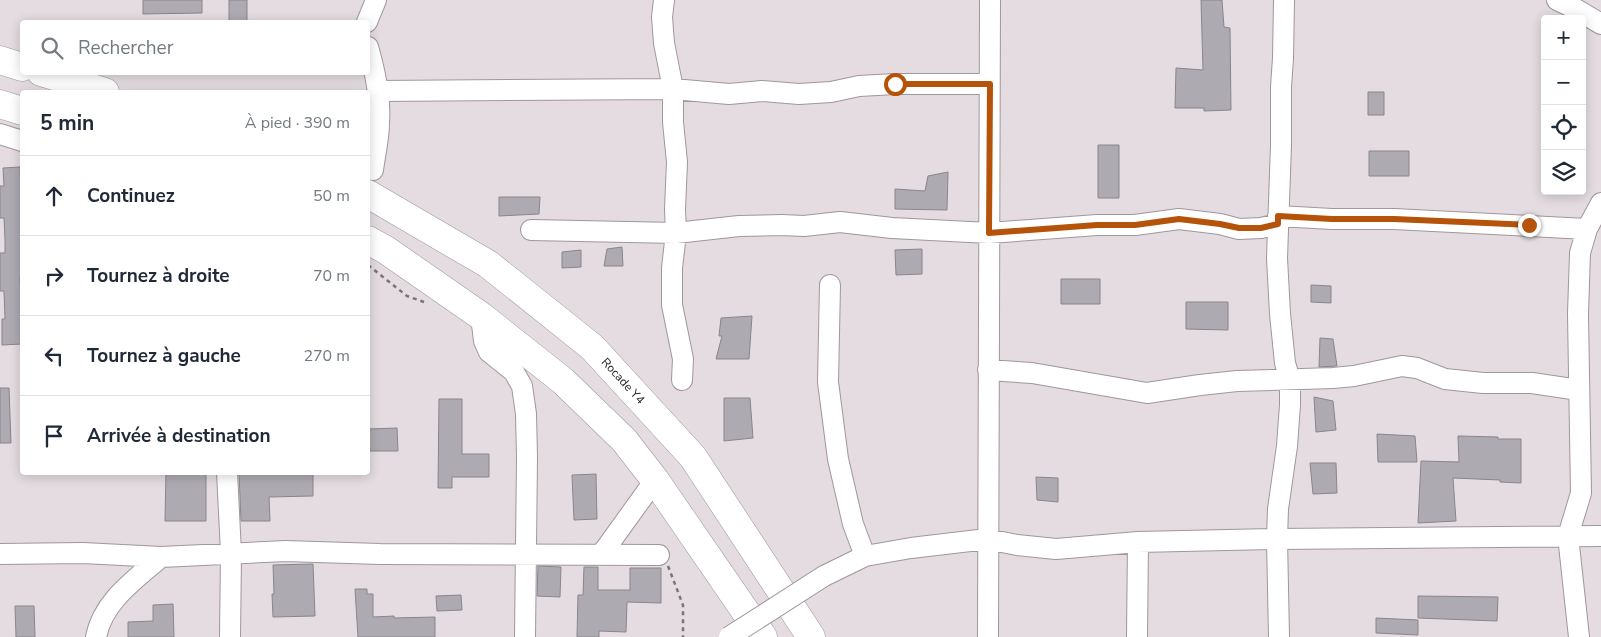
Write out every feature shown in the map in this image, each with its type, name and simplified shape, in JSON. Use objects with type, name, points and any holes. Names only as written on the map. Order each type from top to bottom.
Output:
[{"type":"highway","points":[[0,60],[20,66]]},
{"type":"highway","points":[[51,75],[99,90]]},
{"type":"highway","points":[[0,104],[20,110]]},
{"type":"highway","name":"Rocade Y4","points":[[370,182],[488,264],[592,347],[693,457],[811,637]]},
{"type":"highway","points":[[370,241],[386,250],[481,316],[563,381],[624,440],[655,480],[763,637]]},
{"type":"street","points":[[369,20],[376,0]]},
{"type":"street","points":[[664,0],[662,17],[664,43],[673,89],[673,122],[677,162],[672,305],[683,359],[682,380]]},
{"type":"street","points":[[988,637],[990,0]]},
{"type":"street","points":[[1279,637],[1278,509],[1287,446],[1290,404],[1290,380],[1285,363],[1277,258],[1281,144],[1280,87],[1283,58],[1284,0]]},
{"type":"street","points":[[1557,0],[1601,24]]},
{"type":"street","points":[[370,54],[380,108],[370,182]]},
{"type":"street","points":[[377,91],[673,89],[729,94],[762,92],[798,94],[831,92],[859,86],[895,84],[990,84]]},
{"type":"street","points":[[0,134],[20,140]]},
{"type":"street","points":[[1580,637],[1568,536],[1581,493],[1578,314],[1580,254],[1587,230],[1601,203]]},
{"type":"street","points":[[531,230],[676,232],[739,226],[804,226],[840,222],[892,228],[989,233],[1097,225],[1135,225],[1179,219],[1239,228],[1261,228],[1278,220],[1394,219],[1587,230]]},
{"type":"street","points":[[830,285],[828,382],[838,458],[853,524],[866,556]]},
{"type":"street","points":[[481,316],[484,341],[489,352],[514,372],[522,386],[526,414],[527,554],[525,637]]},
{"type":"street","points":[[988,370],[1032,372],[1147,393],[1218,383],[1354,376],[1402,366],[1418,368],[1445,379],[1482,383],[1532,383],[1579,390]]},
{"type":"street","points":[[227,475],[230,637]]},
{"type":"street","points":[[601,555],[655,480]]},
{"type":"street","points":[[729,637],[824,576],[866,556],[910,548],[987,539],[1017,545],[1056,549],[1138,542],[1601,536]]},
{"type":"street","points":[[1138,542],[1138,637]]},
{"type":"street","points":[[0,554],[83,553],[161,557],[285,551],[380,554],[659,555]]},
{"type":"street","points":[[96,637],[105,612],[120,592],[161,557]]},
{"type":"path","points":[[659,555],[669,567],[683,605],[682,637]]},
{"type":"building","points":[[143,0],[202,0],[202,13],[143,14]]},
{"type":"building","points":[[229,0],[247,0],[247,20],[229,20]]},
{"type":"building","points":[[1201,0],[1222,0],[1224,27],[1230,28],[1231,110],[1204,111],[1204,108],[1175,108],[1176,68],[1203,70]]},
{"type":"building","points":[[1368,92],[1384,92],[1384,115],[1368,115]]},
{"type":"building","points":[[1098,145],[1119,145],[1119,198],[1098,198]]},
{"type":"building","points":[[1369,151],[1409,151],[1409,176],[1369,176]]},
{"type":"building","points":[[20,167],[20,344],[2,345],[2,319],[5,319],[4,291],[0,291],[0,253],[5,253],[5,240],[4,218],[0,218],[0,186],[4,186],[3,168]]},
{"type":"building","points":[[948,172],[947,210],[895,209],[895,189],[925,191],[928,176]]},
{"type":"building","points":[[499,197],[540,197],[539,214],[499,216]]},
{"type":"building","points":[[622,247],[623,266],[604,266],[607,249]]},
{"type":"building","points":[[922,249],[922,274],[896,275],[895,250]]},
{"type":"building","points":[[581,250],[581,267],[562,268],[562,252]]},
{"type":"building","points":[[1061,279],[1100,279],[1100,304],[1061,304]]},
{"type":"building","points":[[1311,285],[1331,286],[1331,303],[1311,302]]},
{"type":"building","points":[[1186,302],[1228,302],[1228,330],[1186,329]]},
{"type":"building","points":[[752,316],[749,359],[716,359],[722,336],[719,336],[721,318]]},
{"type":"building","points":[[1320,338],[1333,339],[1337,366],[1319,367]]},
{"type":"building","points":[[0,388],[9,388],[11,443],[0,443]]},
{"type":"building","points":[[1314,397],[1333,401],[1336,430],[1316,432]]},
{"type":"building","points":[[724,398],[750,398],[753,438],[724,441]]},
{"type":"building","points":[[439,399],[462,399],[462,454],[489,454],[489,477],[452,477],[452,488],[438,488]]},
{"type":"building","points":[[397,428],[398,451],[370,451],[370,429]]},
{"type":"building","points":[[1377,434],[1415,436],[1417,462],[1378,462]]},
{"type":"building","points":[[1458,436],[1521,439],[1521,483],[1453,478],[1456,521],[1418,523],[1421,461],[1459,462]]},
{"type":"building","points":[[1310,463],[1336,463],[1337,493],[1313,494]]},
{"type":"building","points":[[596,474],[597,519],[574,520],[572,475]]},
{"type":"building","points":[[166,475],[206,475],[206,521],[165,521]]},
{"type":"building","points":[[239,475],[313,475],[313,496],[269,497],[270,521],[241,521]]},
{"type":"building","points":[[1036,477],[1058,478],[1058,502],[1037,500]]},
{"type":"building","points":[[313,564],[315,616],[273,617],[273,565]]},
{"type":"building","points":[[538,566],[561,567],[560,597],[537,596]]},
{"type":"building","points":[[584,567],[598,567],[598,590],[630,590],[630,568],[661,568],[661,603],[627,602],[626,632],[599,631],[599,637],[577,637],[578,595],[583,595]]},
{"type":"building","points":[[355,589],[367,589],[367,594],[373,594],[373,617],[435,617],[435,637],[358,637]]},
{"type":"building","points":[[461,595],[462,610],[437,611],[436,596]]},
{"type":"building","points":[[1418,596],[1498,597],[1497,621],[1418,618]]},
{"type":"building","points":[[173,604],[174,637],[128,637],[128,622],[153,621],[153,605]]},
{"type":"building","points":[[15,606],[34,606],[35,637],[16,637]]},
{"type":"building","points":[[1376,618],[1418,620],[1418,635],[1376,633]]},
{"type":"route","points":[[895,84],[990,84],[989,233],[1097,225],[1135,225],[1179,219],[1239,228],[1261,228],[1278,224],[1278,216],[1529,225]]}]
